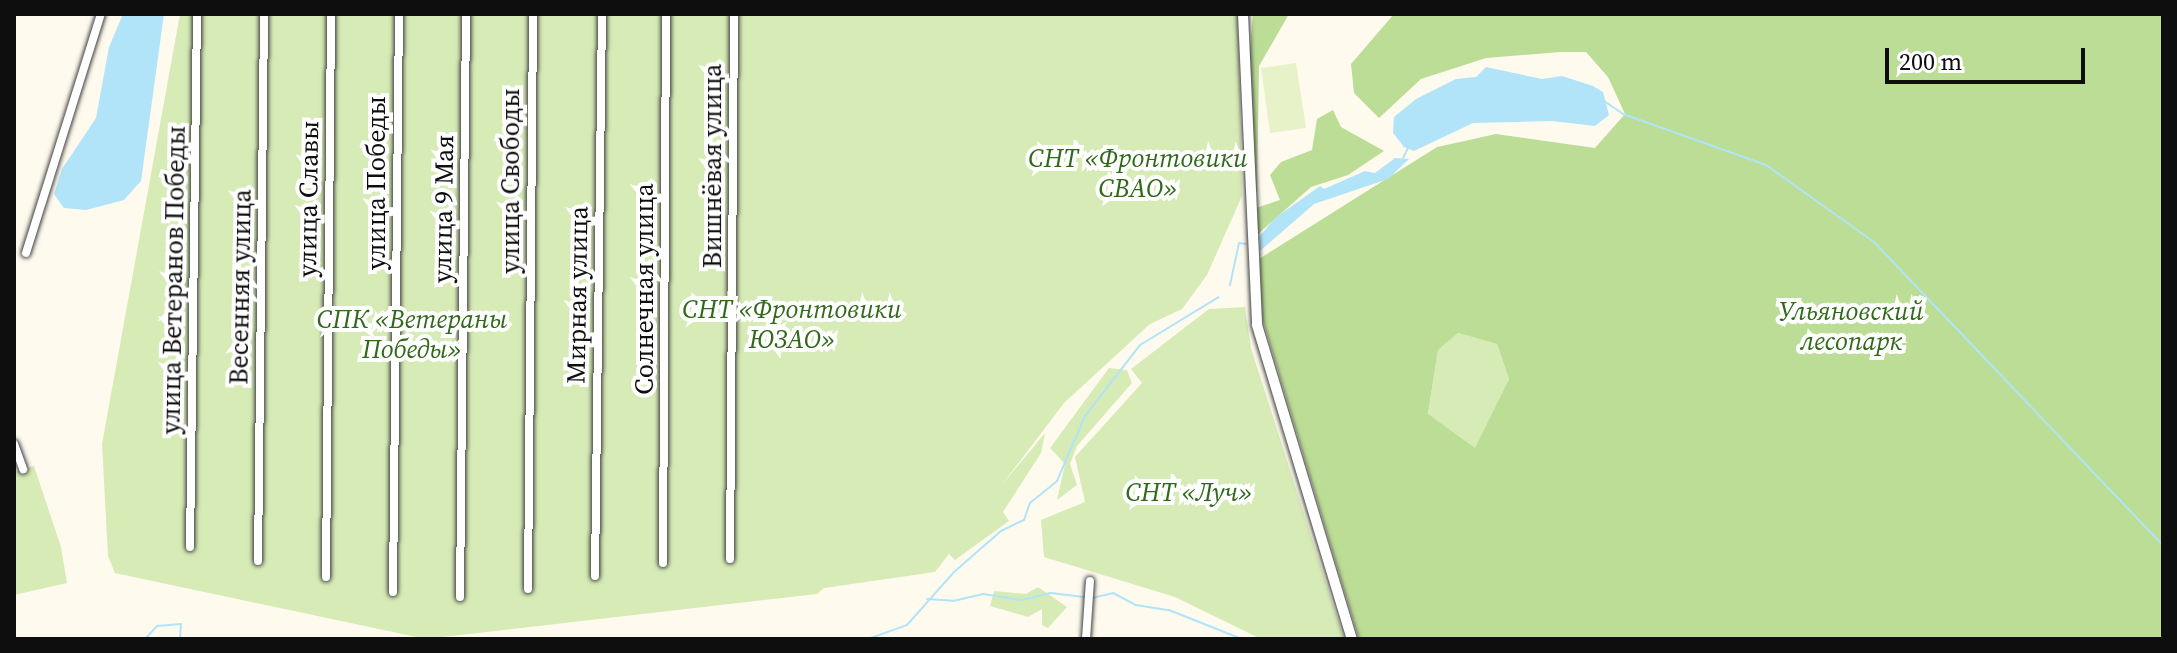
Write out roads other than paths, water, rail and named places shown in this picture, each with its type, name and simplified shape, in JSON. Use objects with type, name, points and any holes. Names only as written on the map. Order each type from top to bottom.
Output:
[{"type":"street","points":[[26,253],[101,14]]},
{"type":"street","name":"улица Ветеранов Победы","points":[[190,547],[197,14]]},
{"type":"street","name":"Весенняя улица","points":[[258,561],[264,14]]},
{"type":"street","name":"улица Славы","points":[[326,577],[331,14]]},
{"type":"street","name":"улица Победы","points":[[393,592],[399,14]]},
{"type":"street","name":"улица 9 Мая","points":[[460,597],[466,14]]},
{"type":"street","name":"улица Свободы","points":[[528,589],[533,14]]},
{"type":"street","name":"Мирная улица","points":[[595,576],[602,14]]},
{"type":"street","name":"Солнечная улица","points":[[663,563],[666,14]]},
{"type":"street","name":"Вишнёвая улица","points":[[730,559],[734,14]]},
{"type":"street","points":[[1243,14],[1257,325],[1352,639]]},
{"type":"street","points":[[14,444],[23,469]]},
{"type":"street","points":[[1086,639],[1090,581]]},
{"type":"water","points":[[123,14],[164,14],[141,181],[124,200],[86,210],[64,208],[54,194],[62,169],[96,118],[109,47]]},
{"type":"water","points":[[1486,67],[1542,79],[1562,76],[1593,86],[1603,92],[1609,115],[1595,126],[1552,121],[1473,123],[1414,151],[1404,147],[1393,133],[1394,117],[1416,99],[1456,79],[1476,77]]},
{"type":"water","points":[[1395,158],[1409,159],[1388,179],[1314,204],[1260,251],[1260,236],[1275,218],[1320,186],[1324,189],[1365,171],[1375,173]]},
{"type":"waterway","points":[[1604,101],[1623,114],[1766,165],[1874,242],[2163,546]]},
{"type":"waterway","points":[[1403,158],[1409,146]]},
{"type":"waterway","points":[[1230,285],[1239,243],[1246,244]]},
{"type":"waterway","points":[[868,639],[907,625],[954,572],[1001,531],[1024,520],[1030,503],[1057,481],[1085,416],[1140,345],[1219,297]]},
{"type":"waterway","points":[[927,599],[953,601],[983,594],[1022,600],[1051,593],[1086,597]]},
{"type":"waterway","points":[[1092,598],[1113,593],[1136,605],[1169,610],[1242,639]]},
{"type":"waterway","points":[[145,639],[157,626],[181,624],[180,639]]},
{"type":"park label","name":"СНТ «Фронтовики СВАО»","points":[[1138,174]]},
{"type":"park label","name":"СНТ «Фронтовики ЮЗАО»","points":[[792,325]]},
{"type":"park label","name":"Ульяновский лесопарк","points":[[1851,327]]},
{"type":"park label","name":"СПК «Ветераны Победы»","points":[[412,335]]},
{"type":"park label","name":"СНТ «Луч»","points":[[1189,493]]}]
